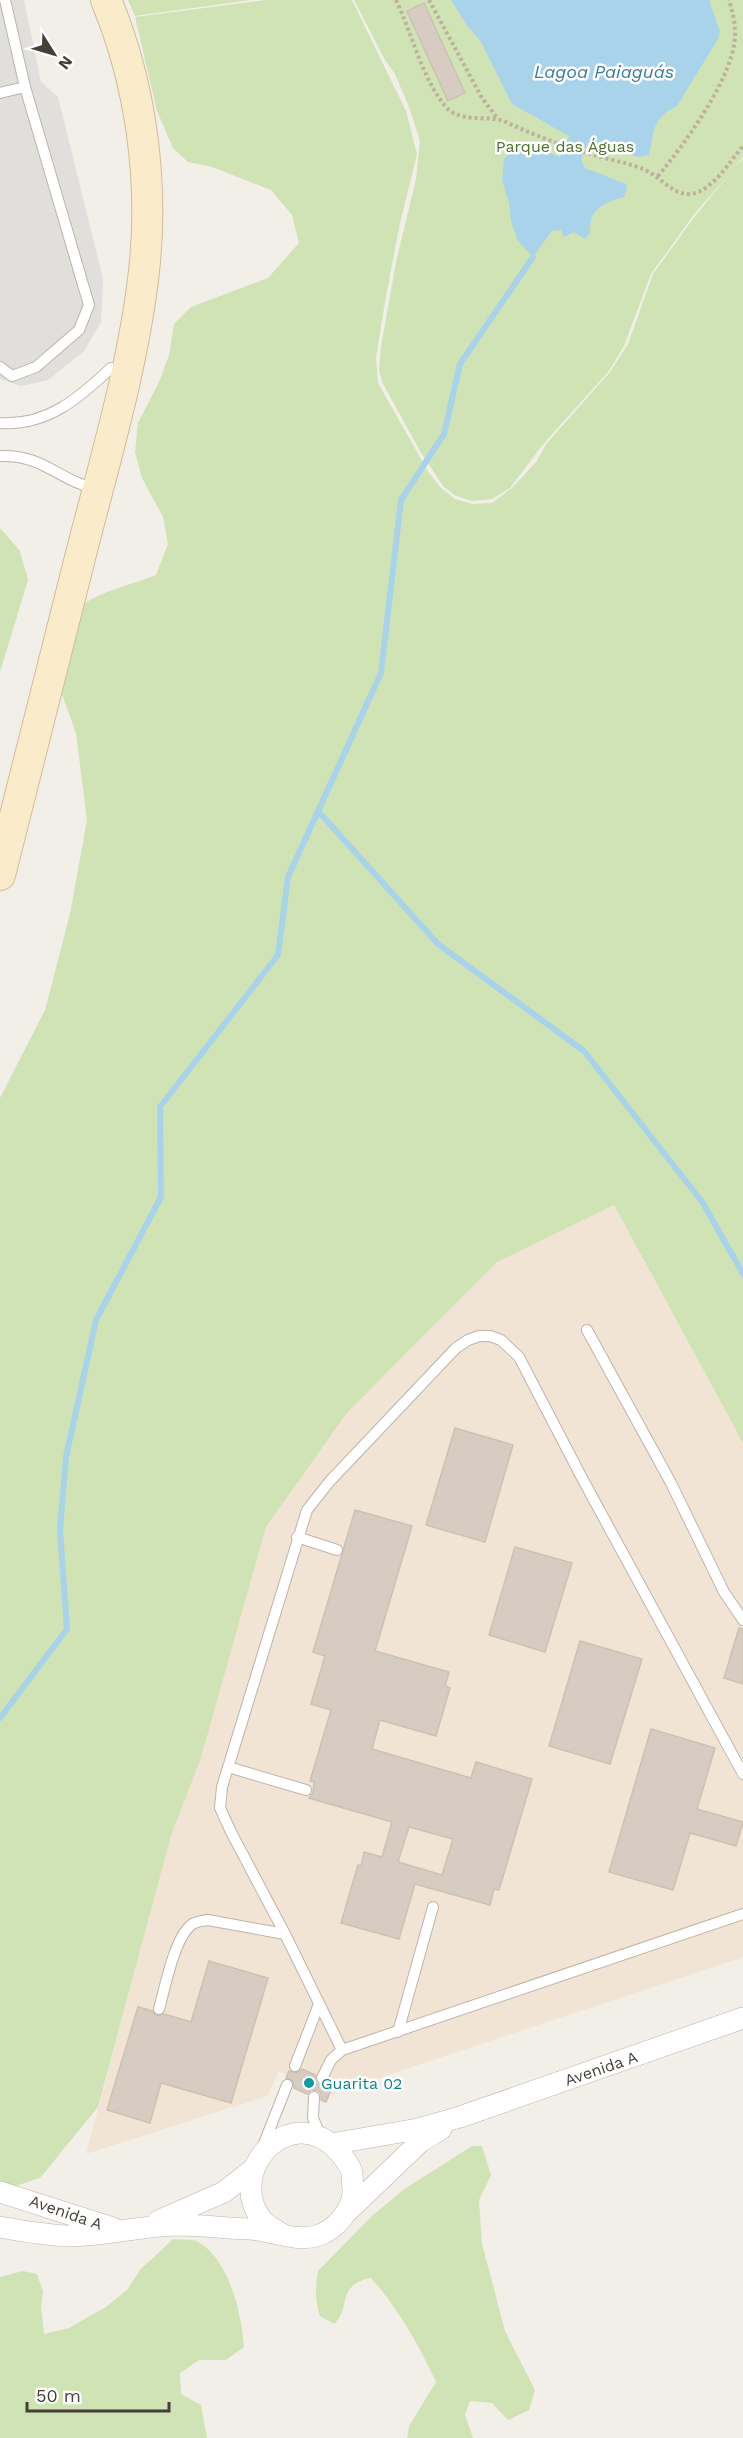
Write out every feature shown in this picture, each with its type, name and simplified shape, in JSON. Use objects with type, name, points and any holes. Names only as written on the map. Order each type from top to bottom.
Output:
[{"type":"street","points":[[0,875],[89,487],[125,305],[131,248],[132,176],[124,116],[105,40],[89,0]]},
{"type":"street","points":[[0,798],[138,310],[147,232],[146,167],[138,110],[116,24],[105,0]]},
{"type":"street","name":"Avenida A","points":[[460,2117],[743,2018]]},
{"type":"street","points":[[119,2230],[166,2219],[224,2192],[256,2163],[273,2143],[288,2136],[305,2134],[327,2141],[418,2129],[460,2117]]},
{"type":"street","points":[[119,2230],[176,2225],[253,2229],[301,2238],[318,2235],[333,2227],[420,2142],[460,2117]]},
{"type":"street","points":[[327,2141],[351,2171],[353,2193],[345,2215]]},
{"type":"street","points":[[256,2163],[250,2197],[262,2221],[284,2235]]},
{"type":"street","name":"Avenida A","points":[[0,2192],[119,2230]]},
{"type":"street","name":"Avenida A","points":[[0,2227],[69,2236],[119,2230]]},
{"type":"lane","points":[[0,367],[12,376],[36,367],[79,330],[88,304],[25,87],[4,0]]},
{"type":"lane","points":[[0,93],[25,87]]},
{"type":"lane","points":[[0,423],[26,423],[55,413],[86,391],[111,368]]},
{"type":"lane","points":[[0,456],[14,455],[37,461],[89,487]]},
{"type":"lane","points":[[587,1330],[671,1483],[724,1592],[743,1620]]},
{"type":"lane","points":[[342,2050],[220,1808],[222,1787],[307,1510],[318,1495],[456,1348],[479,1336],[490,1336],[511,1347],[523,1362],[582,1479],[743,1774]]},
{"type":"lane","points":[[297,1537],[338,1550]]},
{"type":"lane","points":[[228,1767],[306,1791]]},
{"type":"lane","points":[[398,2032],[433,1907]]},
{"type":"lane","points":[[322,2078],[331,2060],[342,2050],[743,1914]]},
{"type":"lane","points":[[159,2009],[180,1940],[188,1927],[197,1921],[208,1920],[285,1934]]},
{"type":"lane","points":[[295,2066],[319,2004]]},
{"type":"lane","points":[[256,2163],[287,2085]]},
{"type":"lane","points":[[314,2097],[312,2118],[327,2141]]},
{"type":"path","points":[[396,0],[429,78],[446,106],[454,114],[463,117],[498,119],[588,154],[641,168],[657,176],[677,192],[693,194],[712,183],[743,146]]},
{"type":"path","points":[[429,0],[482,98],[498,119]]},
{"type":"path","points":[[657,176],[692,131],[720,83],[732,54],[735,33],[729,0]]},
{"type":"shaded area","points":[[0,0],[24,0],[41,82],[58,97],[103,279],[101,322],[84,351],[48,380],[21,386],[0,379]]},
{"type":"shaded area","points":[[614,1205],[743,1443],[743,1957],[331,2094],[279,2071],[267,2096],[86,2154],[171,1836],[201,1758],[266,1527],[346,1414],[497,1262]]},
{"type":"green space","points":[[128,0],[251,0],[135,16]]},
{"type":"green space","name":"Parque das Águas","points":[[265,0],[352,0],[406,111],[417,154],[400,223],[386,296],[376,357],[378,383],[429,473],[441,488],[455,499],[473,504],[492,503],[512,488],[536,462],[547,443],[610,372],[628,344],[653,274],[695,216],[730,174],[695,213],[651,274],[624,346],[609,371],[545,442],[510,488],[492,499],[472,501],[456,496],[443,486],[420,451],[383,384],[379,371],[396,262],[416,179],[420,141],[395,74],[385,60],[354,0],[743,0],[743,157],[735,167],[743,159],[743,1443],[614,1205],[497,1262],[346,1414],[266,1527],[201,1758],[171,1836],[98,2107],[40,2178],[0,2191],[0,1098],[45,1010],[70,914],[87,820],[76,733],[61,692],[82,605],[108,592],[156,575],[168,544],[163,517],[142,478],[135,452],[138,423],[159,382],[169,355],[174,324],[191,307],[268,278],[299,243],[292,215],[271,190],[212,167],[188,162],[173,148],[157,111],[135,17]]},
{"type":"green space","points":[[0,528],[20,551],[28,580],[0,672]]},
{"type":"green space","points":[[472,2146],[482,2146],[491,2175],[479,2200],[482,2244],[505,2331],[535,2390],[529,2410],[508,2420],[492,2403],[470,2401],[465,2415],[473,2438],[407,2438],[409,2426],[436,2382],[422,2354],[399,2314],[371,2278],[360,2281],[348,2291],[342,2311],[334,2324],[320,2316],[316,2294],[318,2271],[372,2216],[403,2190]]},
{"type":"green space","points":[[173,2239],[196,2241],[217,2260],[232,2288],[243,2334],[244,2347],[226,2360],[199,2360],[180,2373],[181,2394],[201,2405],[207,2438],[0,2438],[0,2277],[23,2271],[37,2274],[43,2292],[41,2306],[44,2334],[69,2328],[106,2307],[127,2290],[140,2270]]},
{"type":"water","name":"Lagoa Paiaguás","points":[[451,0],[709,0],[720,32],[718,39],[677,106],[665,113],[658,121],[654,129],[649,155],[638,157],[588,143],[581,159],[585,168],[626,184],[627,189],[624,197],[599,208],[592,218],[590,233],[585,239],[574,232],[564,237],[561,230],[552,231],[533,257],[518,241],[502,180],[504,159],[515,147],[526,144],[560,157],[569,136],[512,104],[480,40],[468,27]]},
{"type":"building","points":[[424,3],[465,93],[448,101],[407,11]]},
{"type":"building","points":[[455,1428],[513,1445],[485,1542],[426,1525]]},
{"type":"building","points":[[355,1510],[412,1526],[375,1651],[449,1672],[445,1686],[450,1688],[436,1736],[380,1720],[372,1749],[471,1778],[476,1762],[532,1779],[499,1890],[494,1889],[490,1905],[415,1884],[399,1939],[341,1923],[364,1852],[382,1857],[392,1822],[309,1798],[313,1793],[314,1782],[310,1781],[331,1710],[311,1704],[325,1656],[313,1652]],"holes":[[[409,1827],[453,1839],[442,1875],[398,1862]]]},
{"type":"building","points":[[515,1547],[572,1563],[545,1652],[489,1635]]},
{"type":"building","points":[[739,1628],[743,1629],[743,1684],[724,1678]]},
{"type":"building","points":[[580,1641],[642,1659],[610,1764],[549,1746]]},
{"type":"building","points":[[651,1729],[715,1748],[697,1809],[743,1822],[736,1846],[690,1833],[673,1890],[609,1872]]},
{"type":"building","points":[[209,1961],[268,1978],[231,2103],[161,2083],[150,2123],[107,2110],[138,2007],[152,2011],[157,2016],[164,2014],[191,2022]]},
{"type":"building","name":"Guarita 02","points":[[302,2069],[315,2075],[315,2082],[319,2085],[326,2085],[329,2081],[334,2083],[326,2102],[321,2100],[318,2090],[311,2090],[307,2094],[294,2088],[293,2081],[286,2078],[289,2071],[296,2073]]},
{"type":"waterway","points":[[0,1718],[67,1629],[60,1530],[66,1457],[96,1320],[161,1197],[160,1107],[278,955],[288,877],[381,673],[401,500],[444,434],[460,364],[533,257]]},
{"type":"waterway","points":[[318,811],[438,944],[584,1051],[703,1203],[743,1274]]},
{"type":"place","name":"Guarita 02","points":[[309,2083]]}]
